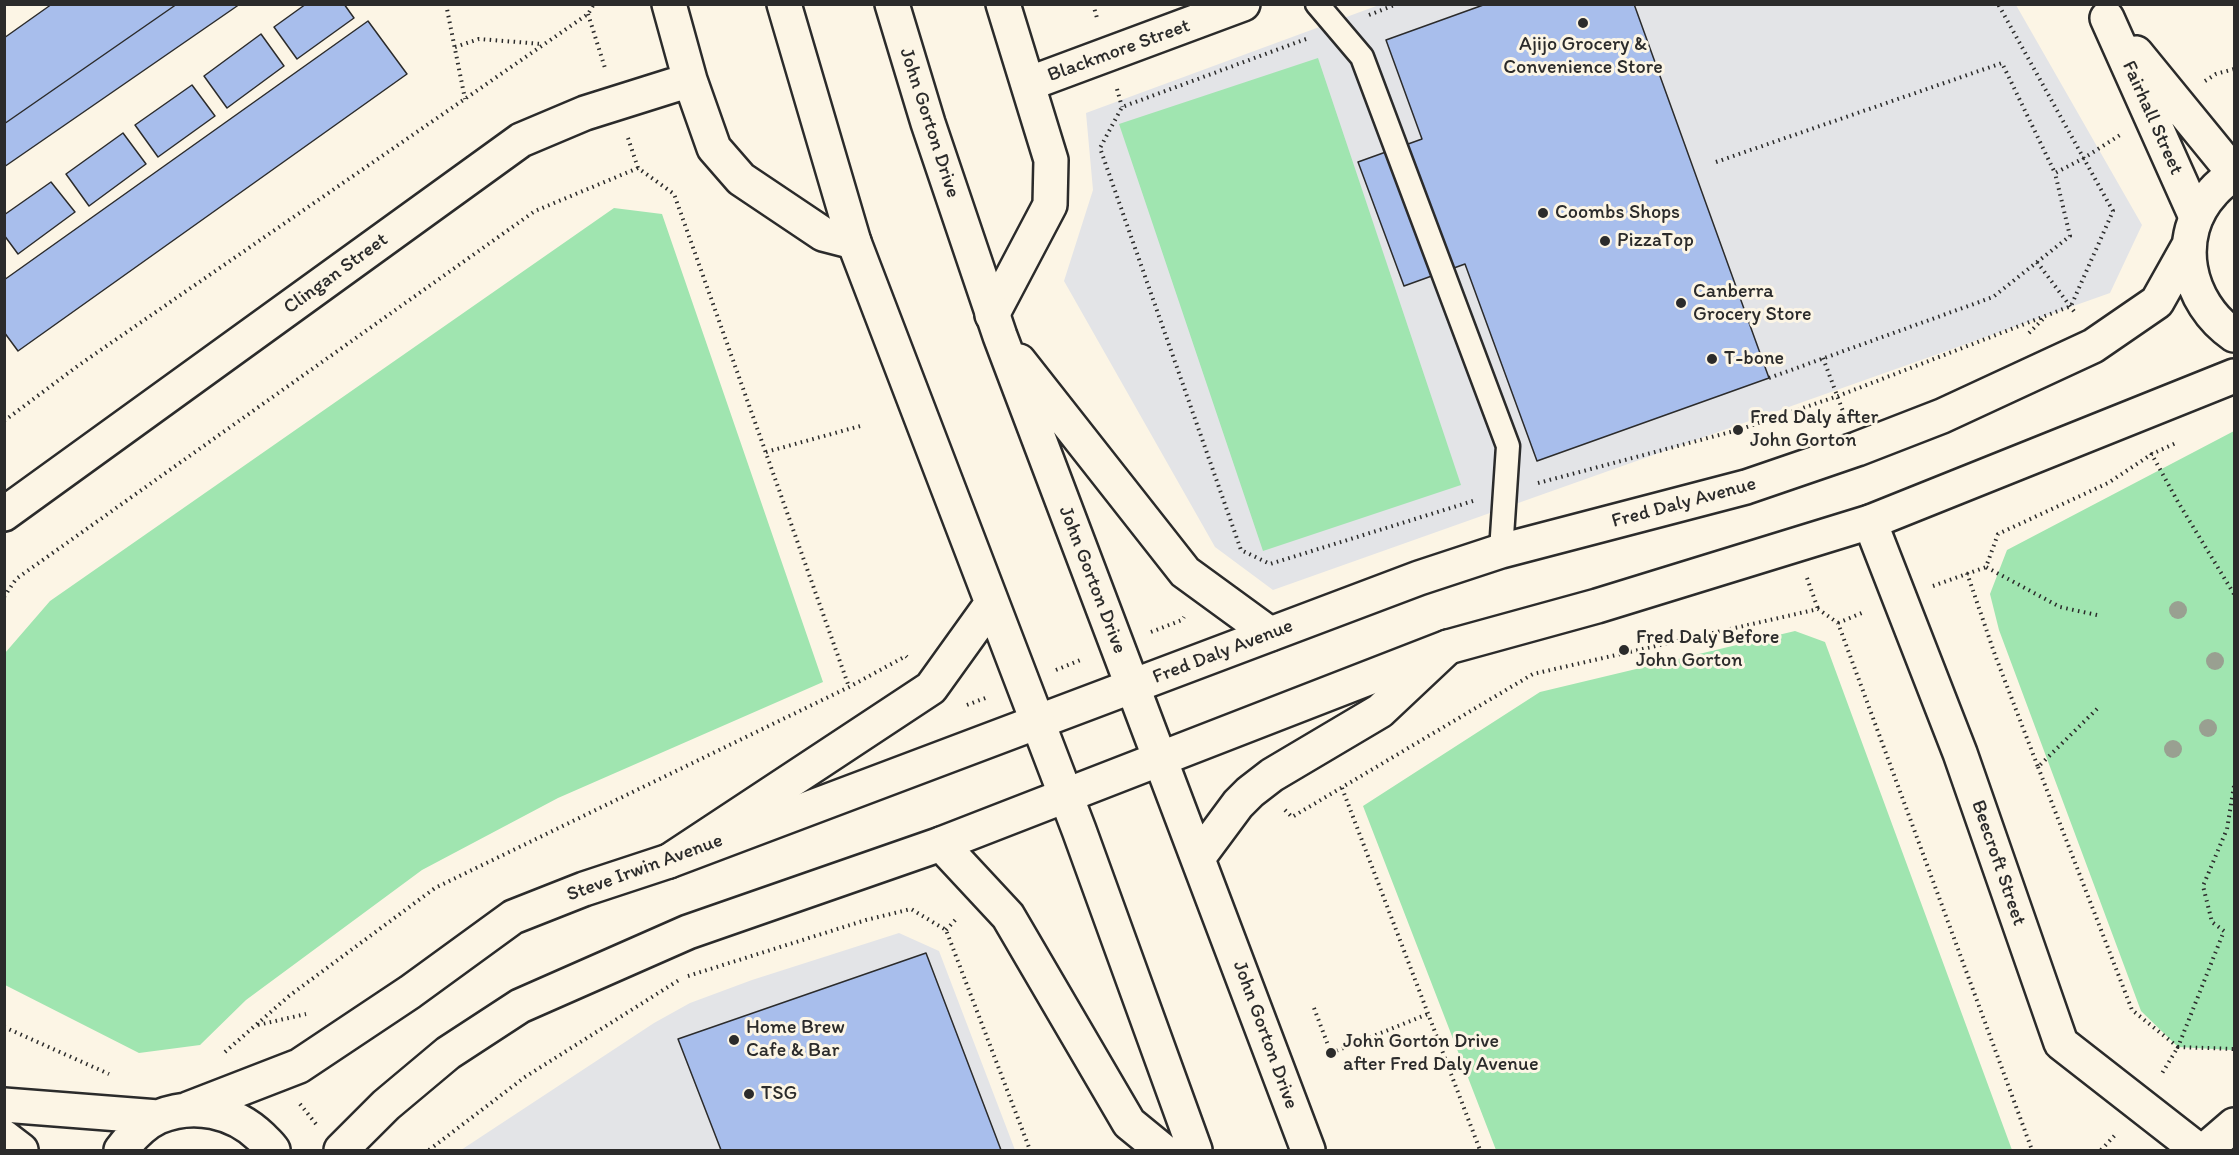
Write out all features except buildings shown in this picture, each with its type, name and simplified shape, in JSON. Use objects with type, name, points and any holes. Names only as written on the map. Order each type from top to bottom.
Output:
[{"type":"street","points":[[669,4],[690,80],[714,148],[741,179],[823,234],[854,242]]},
{"type":"street","points":[[784,4],[854,242],[1066,795],[1195,1150]]},
{"type":"street","name":"John Gorton Drive","points":[[892,4],[928,123],[996,326],[1308,1150]]},
{"type":"street","points":[[1003,4],[1052,160],[1050,205],[996,326],[1185,572],[1270,634]]},
{"type":"street","name":"Blackmore Street","points":[[1028,84],[1243,4]]},
{"type":"street","name":"Fairhall Street","points":[[2102,11],[2235,173]]},
{"type":"street","name":"Fairhall Street","points":[[2102,11],[2193,231]]},
{"type":"street","name":"Clingan Street","points":[[4,514],[520,140],[585,113],[690,80]]},
{"type":"street","name":"Fred Daly Avenue","points":[[1133,686],[1419,578],[1501,550],[1746,487],[1857,449],[1942,416],[2093,346],[2157,302],[2212,192],[2235,173]]},
{"type":"street","points":[[2193,231],[2191,274],[2201,301],[2219,324],[2235,335]]},
{"type":"street","points":[[341,1150],[386,1106],[448,1053],[520,1006],[688,932],[941,844],[1448,648],[1597,606],[1870,522],[2235,376]]},
{"type":"street","name":"Beecroft Street","points":[[1870,522],[1960,753],[2061,1043],[2198,1150]]},
{"type":"street","points":[[669,861],[931,688],[992,603]]},
{"type":"street","points":[[1198,858],[1238,804],[1250,792],[1272,775],[1380,711],[1448,648]]},
{"type":"street","name":"Steve Irwin Avenue","points":[[173,1113],[299,1066],[411,992],[513,917],[584,889],[669,861],[1133,686]]},
{"type":"street","points":[[941,844],[1008,916],[1129,1123],[1162,1150]]},
{"type":"street","points":[[4,1105],[173,1113],[220,1112],[248,1125],[273,1150]]},
{"type":"street","points":[[121,1150],[132,1135],[173,1113]]},
{"type":"street","points":[[2205,1150],[2235,1125]]},
{"type":"street","points":[[4,1137],[21,1150]]},
{"type":"lane","points":[[1317,4],[1362,57],[1508,446],[1501,550]]},
{"type":"path","points":[[446,4],[465,99]]},
{"type":"path","points":[[4,421],[79,365],[588,14],[594,4]]},
{"type":"path","points":[[1397,4],[1122,107],[1101,148],[1241,550],[1270,564],[1504,492],[1749,426],[1838,396],[2071,306],[2113,211],[1998,4]]},
{"type":"path","points":[[455,47],[479,39],[543,44]]},
{"type":"path","points":[[1716,162],[2002,63],[2055,173],[2070,237],[1993,297],[1769,378]]},
{"type":"path","points":[[2216,74],[2235,69]]},
{"type":"path","points":[[2055,173],[2084,158]]},
{"type":"path","points":[[4,597],[16,579],[535,211],[638,168],[674,194],[849,687]]},
{"type":"path","points":[[2037,262],[2071,306]]},
{"type":"path","points":[[766,452],[864,425]]},
{"type":"path","points":[[1986,567],[1998,534],[2108,483],[2152,454],[2178,502],[2235,594]]},
{"type":"path","points":[[1930,586],[1986,567],[2060,607],[2097,615]]},
{"type":"path","points":[[1967,573],[1995,655],[2132,1010],[2178,1047],[2235,1049]]},
{"type":"path","points":[[4,584],[10,589]]},
{"type":"path","points":[[1292,817],[1533,674],[1818,609],[1838,623],[2032,1150]]},
{"type":"path","points":[[960,708],[1182,620]]},
{"type":"path","points":[[219,1058],[289,996],[435,888],[849,687],[906,656]]},
{"type":"path","points":[[2038,767],[2100,706]]},
{"type":"path","points":[[2178,1047],[2224,931],[2212,922],[2203,886],[2227,829],[2235,786]]},
{"type":"path","points":[[1342,788],[1480,1150]]},
{"type":"path","points":[[429,1150],[525,1077],[683,977],[866,920],[911,909],[946,930],[1030,1150]]},
{"type":"path","points":[[1314,1008],[1331,1053],[1428,1014]]},
{"type":"path","points":[[4,1027],[119,1078]]},
{"type":"shaded area","points":[[1379,5],[2016,5],[2142,225],[2110,293],[1273,590],[1215,547],[1064,281],[1093,190],[1086,113]]},
{"type":"shaded area","points":[[899,933],[939,951],[1015,1150],[461,1150],[654,1023],[690,1003],[752,980]]},
{"type":"green space","points":[[1318,58],[1461,485],[1263,551],[1119,124]]},
{"type":"green space","points":[[614,208],[662,214],[823,682],[558,798],[422,870],[246,1000],[200,1045],[139,1053],[5,985],[5,653],[50,601]]},
{"type":"green space","points":[[2234,431],[2234,1049],[2232,1050],[2178,1047],[2141,1011],[1999,630],[1990,594],[2007,550]]},
{"type":"green space","points":[[1795,631],[1825,642],[2012,1150],[1496,1150],[1363,806],[1540,692]]},
{"type":"place","name":"Ajijo Grocery & Convenience Store","points":[[1583,23]]},
{"type":"place","name":"Coombs Shops","points":[[1543,213]]},
{"type":"place","name":"PizzaTop","points":[[1605,241]]},
{"type":"place","name":"Canberra Grocery Store","points":[[1681,303]]},
{"type":"place","name":"T-bone","points":[[1712,359]]},
{"type":"place","name":"Fred Daly after John Gorton","points":[[1738,430]]},
{"type":"place","name":"Fred Daly Before John Gorton","points":[[1624,650]]},
{"type":"place","name":"Home Brew Cafe & Bar","points":[[734,1040]]},
{"type":"place","name":"John Gorton Drive after Fred Daly Avenue","points":[[1331,1053]]},
{"type":"place","name":"TSG","points":[[749,1094]]}]
